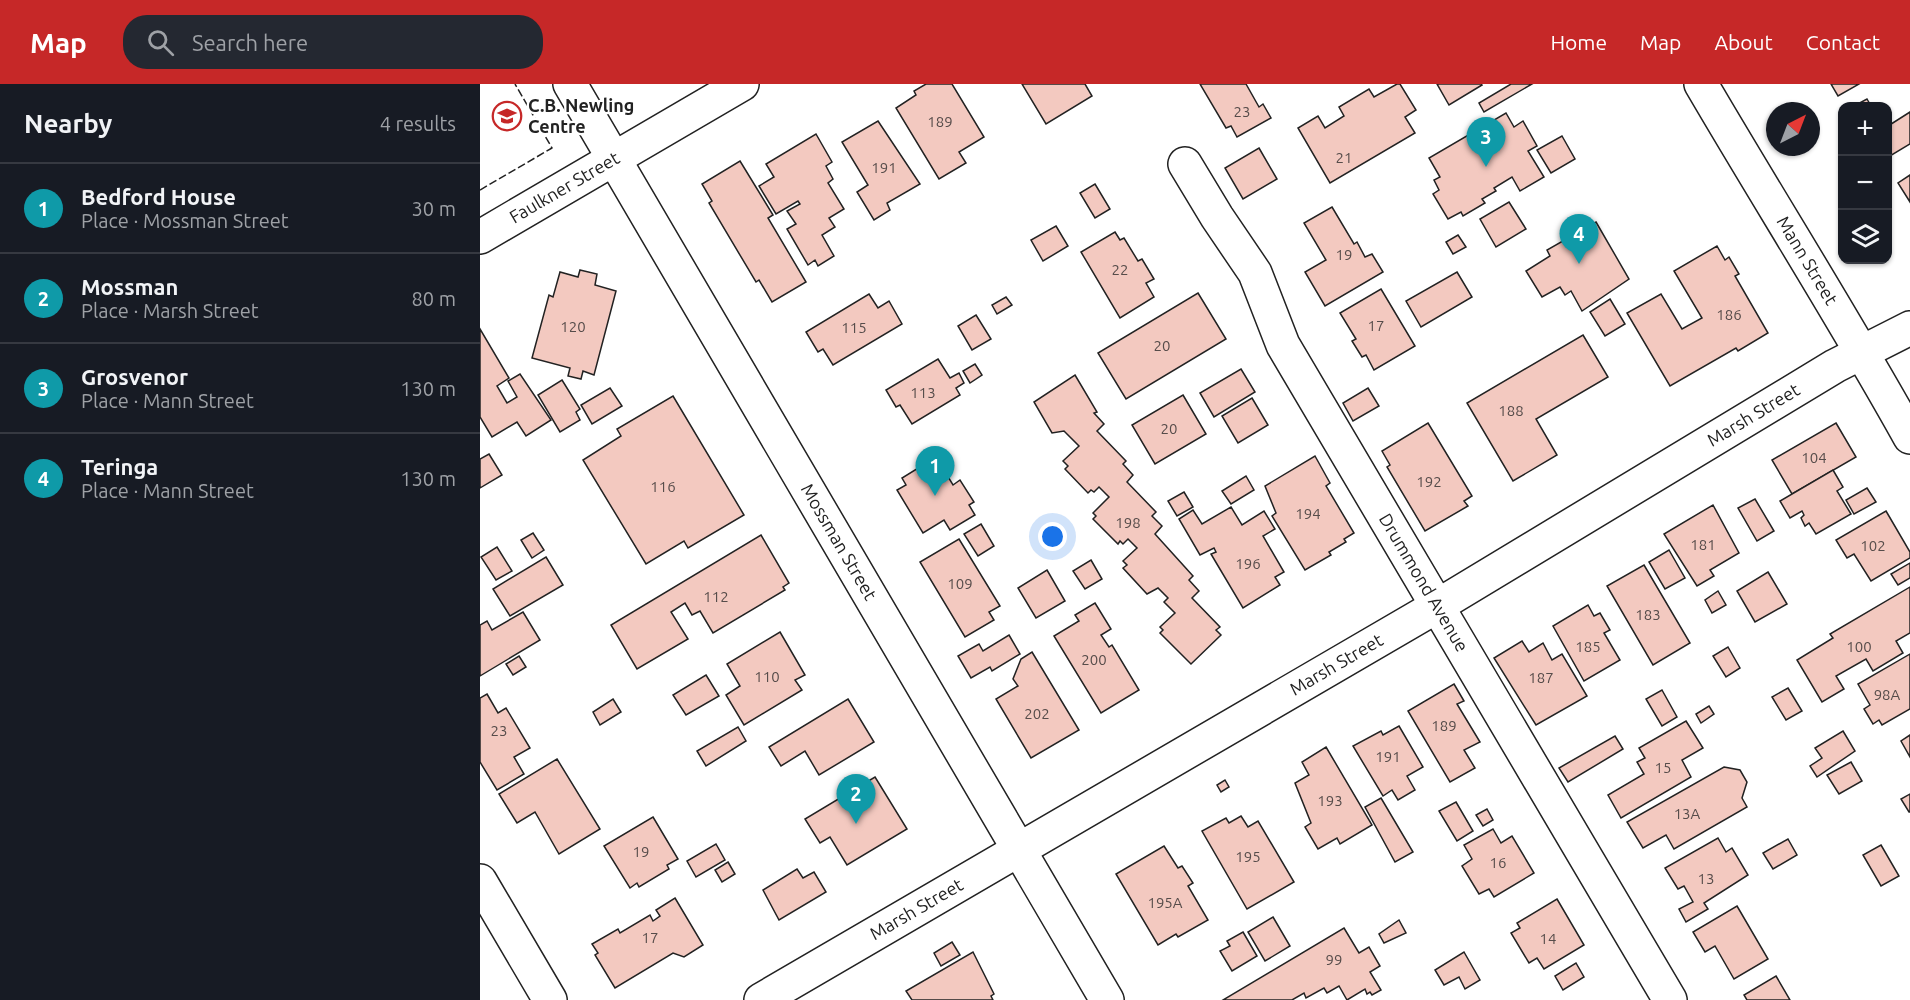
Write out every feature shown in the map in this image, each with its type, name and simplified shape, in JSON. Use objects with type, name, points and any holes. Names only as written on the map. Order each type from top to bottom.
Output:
[{"type":"street","name":"Mossman Street","points":[[570,84],[1107,1000]]},
{"type":"street","name":"Faulkner Street","points":[[480,237],[742,84]]},
{"type":"street","name":"Mann Street","points":[[1701,84],[1809,268],[1863,353],[1910,437]]},
{"type":"street","name":"Drummond Avenue","points":[[1185,164],[1255,273],[1283,345],[1439,605],[1670,1000]]},
{"type":"street","name":"Marsh Street","points":[[761,1000],[1439,605],[1826,371],[1910,328]]},
{"type":"street","points":[[480,881],[550,1000]]},
{"type":"building","points":[[926,84],[952,84],[984,137],[959,152],[966,163],[939,179],[896,108],[916,95],[914,91]]},
{"type":"building","points":[[1022,84],[1085,84],[1092,96],[1046,124]]},
{"type":"building","points":[[1200,84],[1246,84],[1259,107],[1263,104],[1271,118],[1237,137],[1231,126],[1226,128]]},
{"type":"building","points":[[1400,84],[1416,110],[1405,117],[1415,133],[1330,183],[1298,128],[1318,116],[1325,128],[1344,116],[1339,107],[1369,89],[1374,97]]},
{"type":"building","points":[[1437,84],[1481,84],[1482,85],[1449,105]]},
{"type":"building","points":[[1511,84],[1532,84],[1484,112],[1479,103]]},
{"type":"building","points":[[1831,84],[1859,84],[1838,96]]},
{"type":"building","points":[[1910,112],[1910,144],[1892,155],[1892,123]]},
{"type":"building","points":[[1506,113],[1514,127],[1523,121],[1537,146],[1528,151],[1544,177],[1520,191],[1512,177],[1494,188],[1496,191],[1482,199],[1485,203],[1463,216],[1461,212],[1448,219],[1433,194],[1439,190],[1434,180],[1440,177],[1429,158]]},
{"type":"building","points":[[878,121],[920,184],[887,203],[890,210],[874,220],[857,192],[868,185],[842,142]]},
{"type":"building","points":[[816,134],[832,162],[826,166],[833,179],[828,183],[844,209],[829,218],[835,227],[822,235],[834,256],[818,266],[815,260],[808,265],[787,229],[796,224],[787,211],[800,204],[798,201],[776,214],[759,186],[774,177],[766,164]]},
{"type":"building","points":[[1562,136],[1575,159],[1551,173],[1537,150]]},
{"type":"building","points":[[1259,148],[1277,179],[1243,199],[1225,168]]},
{"type":"building","points":[[740,161],[773,215],[768,218],[806,282],[772,302],[759,280],[756,282],[709,203],[712,201],[702,184]]},
{"type":"building","points":[[1910,175],[1910,202],[1898,183]]},
{"type":"building","points":[[1095,184],[1110,209],[1095,218],[1080,193]]},
{"type":"building","points":[[1509,202],[1526,229],[1496,247],[1480,219]]},
{"type":"building","points":[[1332,207],[1354,244],[1357,242],[1365,257],[1372,254],[1383,272],[1325,306],[1305,272],[1326,260],[1304,223]]},
{"type":"building","points":[[1596,222],[1629,279],[1582,311],[1571,291],[1565,295],[1560,287],[1542,297],[1526,271],[1550,256],[1547,250]]},
{"type":"building","points":[[1056,226],[1068,246],[1043,261],[1031,240]]},
{"type":"building","points":[[1115,232],[1120,240],[1124,238],[1138,261],[1142,259],[1154,279],[1146,283],[1154,297],[1120,318],[1081,252]]},
{"type":"building","points":[[1458,235],[1466,247],[1453,254],[1446,242]]},
{"type":"building","points":[[1717,246],[1725,260],[1729,257],[1739,274],[1735,276],[1768,333],[1738,351],[1736,348],[1670,386],[1627,313],[1661,294],[1682,329],[1702,318],[1674,271]]},
{"type":"building","points":[[580,270],[597,274],[595,285],[616,291],[594,375],[583,371],[581,379],[568,376],[570,368],[532,358],[549,295],[553,297],[560,272],[578,277]]},
{"type":"building","points":[[1457,272],[1472,297],[1421,327],[1406,301]]},
{"type":"building","points":[[1381,289],[1415,346],[1374,370],[1366,355],[1362,357],[1352,341],[1356,339],[1340,313]]},
{"type":"building","points":[[1198,293],[1226,339],[1126,399],[1098,353]]},
{"type":"building","points":[[869,294],[878,308],[889,301],[902,324],[833,365],[823,349],[818,352],[806,332]]},
{"type":"building","points":[[1006,297],[1012,305],[997,314],[992,305]]},
{"type":"building","points":[[1610,299],[1625,324],[1605,336],[1590,312]]},
{"type":"building","points":[[976,315],[991,339],[972,350],[958,326]]},
{"type":"building","points":[[480,329],[509,378],[497,386],[507,403],[517,397],[508,381],[520,374],[551,420],[526,436],[517,422],[492,437],[480,417]]},
{"type":"building","points":[[1583,335],[1608,377],[1536,419],[1557,455],[1513,481],[1467,403]]},
{"type":"building","points":[[938,359],[950,378],[959,373],[964,383],[956,388],[960,395],[912,424],[900,405],[896,407],[886,390]]},
{"type":"building","points":[[975,364],[982,375],[970,383],[963,371]]},
{"type":"building","points":[[1241,369],[1255,392],[1214,417],[1200,393]]},
{"type":"building","points":[[1075,375],[1097,412],[1094,413],[1104,424],[1097,431],[1126,461],[1123,464],[1133,475],[1127,482],[1156,512],[1152,516],[1162,526],[1155,534],[1193,576],[1189,580],[1199,591],[1192,598],[1220,627],[1216,630],[1221,635],[1191,664],[1160,633],[1163,630],[1160,627],[1175,613],[1164,602],[1168,598],[1158,588],[1147,594],[1123,568],[1127,565],[1123,561],[1137,548],[1128,539],[1123,544],[1120,541],[1118,544],[1093,519],[1096,516],[1093,513],[1109,497],[1099,487],[1094,492],[1091,490],[1088,493],[1065,469],[1068,466],[1063,461],[1079,446],[1064,431],[1052,433],[1034,402]]},
{"type":"building","points":[[562,380],[580,409],[576,412],[580,420],[560,432],[538,395]]},
{"type":"building","points":[[610,388],[622,406],[592,424],[581,405]]},
{"type":"building","points":[[1368,388],[1379,406],[1353,421],[1343,403]]},
{"type":"building","points":[[1183,395],[1206,434],[1155,464],[1132,425]]},
{"type":"building","points":[[673,396],[744,515],[688,548],[684,541],[646,564],[583,460],[621,436],[617,429]]},
{"type":"building","points":[[1252,398],[1268,425],[1238,443],[1222,416]]},
{"type":"building","points":[[1428,423],[1472,496],[1464,501],[1468,506],[1425,531],[1387,467],[1390,465],[1382,451]]},
{"type":"building","points":[[1836,423],[1856,457],[1792,494],[1772,460]]},
{"type":"building","points":[[489,454],[502,475],[480,488],[480,459]]},
{"type":"building","points":[[1315,456],[1330,483],[1326,486],[1354,533],[1344,539],[1346,542],[1329,552],[1331,555],[1305,570],[1272,516],[1276,513],[1265,486]]},
{"type":"building","points":[[936,457],[953,485],[960,480],[974,502],[969,505],[975,515],[950,530],[944,520],[923,533],[897,490],[906,485],[902,478]]},
{"type":"building","points":[[1833,470],[1843,487],[1837,491],[1851,514],[1816,534],[1809,523],[1805,526],[1801,518],[1804,515],[1802,511],[1790,518],[1780,501]]},
{"type":"building","points":[[1246,476],[1254,490],[1231,504],[1222,491]]},
{"type":"building","points":[[1867,488],[1876,502],[1854,514],[1846,500]]},
{"type":"building","points":[[1184,492],[1193,507],[1177,516],[1168,501]]},
{"type":"building","points":[[1755,499],[1774,531],[1757,541],[1738,508]]},
{"type":"building","points":[[1713,505],[1739,553],[1710,570],[1714,576],[1697,586],[1664,534]]},
{"type":"building","points":[[1231,507],[1242,525],[1264,511],[1275,529],[1263,536],[1284,572],[1275,577],[1280,585],[1243,608],[1211,554],[1216,552],[1214,548],[1200,555],[1179,519],[1193,510],[1202,524]]},
{"type":"building","points":[[1886,511],[1910,552],[1910,558],[1871,581],[1854,554],[1847,558],[1836,540]]},
{"type":"building","points":[[981,524],[994,546],[978,556],[964,534]]},
{"type":"building","points":[[533,533],[544,550],[532,558],[521,540]]},
{"type":"building","points":[[761,535],[789,583],[783,587],[785,590],[713,633],[700,611],[692,615],[685,603],[671,612],[688,639],[637,669],[611,625]]},
{"type":"building","points":[[959,539],[1000,606],[989,612],[994,620],[965,637],[920,562]]},
{"type":"building","points":[[497,547],[512,571],[496,580],[481,557]]},
{"type":"building","points":[[1669,550],[1685,578],[1665,589],[1649,562]]},
{"type":"building","points":[[546,557],[563,585],[510,616],[493,589]]},
{"type":"building","points":[[1091,560],[1102,579],[1085,589],[1073,571]]},
{"type":"building","points":[[1910,563],[1910,578],[1898,585],[1891,574]]},
{"type":"building","points":[[1644,565],[1690,643],[1653,665],[1607,586]]},
{"type":"building","points":[[1047,570],[1065,601],[1036,618],[1018,588]]},
{"type":"building","points":[[1768,572],[1787,604],[1755,622],[1737,591]]},
{"type":"building","points":[[1910,587],[1910,633],[1896,641],[1903,653],[1873,671],[1866,659],[1836,676],[1844,689],[1822,702],[1797,660],[1833,638],[1830,634]]},
{"type":"building","points":[[1718,591],[1726,605],[1712,613],[1705,600]]},
{"type":"building","points":[[1095,603],[1111,629],[1101,635],[1109,647],[1112,645],[1139,690],[1101,713],[1054,636],[1079,621],[1075,615]]},
{"type":"building","points":[[1588,605],[1594,616],[1600,613],[1610,630],[1604,633],[1620,660],[1584,681],[1553,626]]},
{"type":"building","points":[[523,612],[540,640],[480,676],[480,625],[487,621],[492,630]]},
{"type":"building","points":[[780,632],[805,675],[795,680],[802,690],[744,725],[726,695],[740,686],[727,664]]},
{"type":"building","points":[[1009,635],[1020,654],[992,671],[990,667],[971,678],[958,656],[979,644],[983,651]]},
{"type":"building","points":[[1522,641],[1529,652],[1543,643],[1552,660],[1562,654],[1587,696],[1536,725],[1494,658]]},
{"type":"building","points":[[1728,647],[1740,668],[1726,677],[1713,656]]},
{"type":"building","points":[[1032,652],[1079,730],[1031,758],[996,699],[1018,686],[1013,679],[1021,659]]},
{"type":"building","points":[[1910,654],[1910,709],[1882,725],[1879,720],[1873,724],[1864,709],[1870,705],[1858,684]]},
{"type":"building","points":[[519,656],[526,667],[513,675],[506,664]]},
{"type":"building","points":[[706,675],[719,696],[686,715],[673,695]]},
{"type":"building","points":[[1454,684],[1464,701],[1457,704],[1480,742],[1464,750],[1475,768],[1450,782],[1408,711]]},
{"type":"building","points":[[1788,688],[1802,711],[1786,720],[1772,697]]},
{"type":"building","points":[[1662,690],[1677,717],[1662,726],[1646,699]]},
{"type":"building","points":[[487,694],[498,713],[506,708],[530,748],[514,757],[524,774],[497,790],[480,762],[480,698]]},
{"type":"building","points":[[613,699],[621,712],[600,725],[593,712]]},
{"type":"building","points":[[848,699],[874,742],[819,775],[805,751],[781,766],[769,747]]},
{"type":"building","points":[[1709,706],[1714,714],[1701,723],[1696,714]]},
{"type":"building","points":[[1686,721],[1703,748],[1682,760],[1691,777],[1621,818],[1608,795],[1644,774],[1637,762],[1645,758],[1639,748]]},
{"type":"building","points":[[1399,726],[1423,767],[1407,776],[1415,790],[1398,800],[1392,790],[1383,796],[1353,746],[1381,731],[1383,735]]},
{"type":"building","points":[[738,727],[746,741],[706,766],[697,751]]},
{"type":"building","points":[[1843,731],[1855,751],[1817,777],[1810,766],[1822,758],[1815,748]]},
{"type":"building","points":[[1910,735],[1910,757],[1901,741]]},
{"type":"building","points":[[1615,736],[1623,749],[1568,782],[1559,768]]},
{"type":"building","points":[[1326,747],[1372,825],[1340,844],[1337,838],[1318,849],[1305,827],[1311,823],[1295,783],[1309,775],[1302,762]]},
{"type":"building","points":[[557,759],[600,829],[559,854],[535,812],[517,823],[499,794]]},
{"type":"building","points":[[1851,762],[1862,781],[1839,794],[1827,775]]},
{"type":"building","points":[[1724,767],[1740,770],[1747,782],[1742,798],[1747,807],[1674,849],[1666,835],[1643,848],[1627,822]]},
{"type":"building","points":[[875,777],[907,829],[847,865],[830,837],[820,843],[805,819]]},
{"type":"building","points":[[1225,780],[1229,787],[1221,792],[1217,785]]},
{"type":"building","points":[[1910,794],[1910,812],[1909,812],[1901,799]]},
{"type":"building","points":[[1381,798],[1413,852],[1395,862],[1365,807]]},
{"type":"building","points":[[1456,802],[1473,831],[1457,841],[1439,811]]},
{"type":"building","points":[[1487,809],[1493,820],[1483,826],[1476,815]]},
{"type":"building","points":[[1241,816],[1248,827],[1258,821],[1294,882],[1247,909],[1202,831],[1226,818],[1229,823]]},
{"type":"building","points":[[653,817],[678,859],[667,865],[669,869],[639,887],[637,883],[630,888],[604,846]]},
{"type":"building","points":[[1493,829],[1501,843],[1512,836],[1534,873],[1494,897],[1489,889],[1479,894],[1462,866],[1472,859],[1464,845]]},
{"type":"building","points":[[1718,838],[1726,852],[1732,848],[1748,875],[1704,903],[1708,909],[1686,922],[1679,909],[1693,902],[1684,886],[1678,889],[1665,868]]},
{"type":"building","points":[[1788,839],[1797,855],[1773,869],[1763,853]]},
{"type":"building","points":[[716,844],[725,860],[696,877],[687,861]]},
{"type":"building","points":[[1881,845],[1899,876],[1881,886],[1863,855]]},
{"type":"building","points":[[1164,846],[1178,868],[1182,866],[1193,883],[1188,886],[1208,920],[1158,945],[1116,874]]},
{"type":"building","points":[[728,862],[735,874],[722,882],[715,870]]},
{"type":"building","points":[[797,869],[803,878],[814,872],[826,892],[779,920],[763,890]]},
{"type":"building","points":[[675,898],[703,945],[684,957],[673,953],[615,988],[595,955],[598,953],[592,944],[618,929],[620,933],[650,915],[653,921],[660,916],[656,910]]},
{"type":"building","points":[[1557,899],[1584,945],[1544,969],[1537,958],[1529,963],[1511,933],[1520,928],[1517,923]]},
{"type":"building","points":[[1737,906],[1768,959],[1734,979],[1715,946],[1705,952],[1693,932]]},
{"type":"building","points":[[1273,917],[1290,946],[1265,961],[1248,932]]},
{"type":"building","points":[[1399,920],[1406,933],[1384,943],[1379,934]]},
{"type":"building","points":[[1344,928],[1359,953],[1369,947],[1380,966],[1370,972],[1381,990],[1372,995],[1370,992],[1367,994],[1365,989],[1347,1000],[1339,986],[1327,993],[1324,988],[1306,998],[1304,993],[1292,1000],[1223,1000]]},
{"type":"building","points":[[1243,932],[1257,956],[1232,971],[1220,951],[1230,946],[1227,941]]},
{"type":"building","points":[[952,942],[960,955],[941,966],[934,953]]},
{"type":"building","points":[[973,952],[994,994],[991,996],[993,1000],[912,1000],[906,991]]},
{"type":"building","points":[[1464,952],[1480,980],[1465,989],[1459,977],[1444,985],[1435,970]]},
{"type":"building","points":[[1576,963],[1584,977],[1563,990],[1555,976]]},
{"type":"building","points":[[1776,976],[1790,1000],[1747,1000],[1744,995]]},
{"type":"fence","points":[[480,190],[552,148],[515,84]]},
{"type":"place","name":"C.B. Newling Centre","points":[[507,116]]},
{"type":"place","name":"Grosvenor","points":[[1486,167]]},
{"type":"place","name":"Teringa","points":[[1579,264]]},
{"type":"place","name":"Bedford House","points":[[935,496]]},
{"type":"place","name":"Mossman","points":[[856,824]]}]
